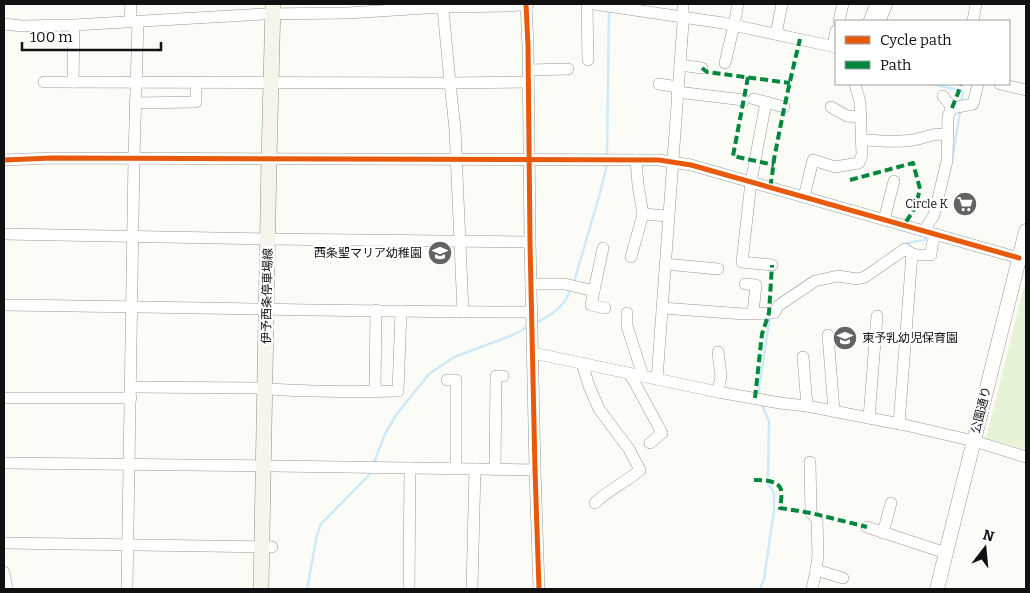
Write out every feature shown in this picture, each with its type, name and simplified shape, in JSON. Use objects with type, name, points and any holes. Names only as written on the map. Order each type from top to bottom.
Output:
[{"type":"main road","name":"伊予西条停車場線","points":[[261,589],[267,547],[263,466],[273,9]]},
{"type":"street","points":[[127,589],[136,82],[134,21],[131,4]]},
{"type":"street","points":[[4,24],[22,26],[74,25],[263,14],[273,9],[509,6],[527,4],[530,242],[539,589]]},
{"type":"street","points":[[587,4],[588,60]]},
{"type":"street","points":[[598,4],[734,25],[834,47]]},
{"type":"street","points":[[657,379],[683,4]]},
{"type":"street","points":[[725,63],[738,4]]},
{"type":"street","points":[[776,34],[782,4]]},
{"type":"street","points":[[839,20],[843,4]]},
{"type":"street","points":[[869,20],[876,4]]},
{"type":"street","points":[[880,20],[886,4]]},
{"type":"street","points":[[973,20],[976,4]]},
{"type":"street","points":[[442,6],[456,129],[463,312]]},
{"type":"street","points":[[73,82],[74,25]]},
{"type":"street","points":[[680,65],[702,68]]},
{"type":"street","points":[[528,70],[568,69]]},
{"type":"street","points":[[44,82],[450,84],[528,82]]},
{"type":"street","points":[[135,103],[196,102],[196,82]]},
{"type":"street","points":[[659,84],[678,89],[755,100],[784,107]]},
{"type":"street","points":[[804,197],[813,160],[835,167],[859,163],[862,155],[861,117],[860,102],[855,85]]},
{"type":"street","points":[[952,108],[973,104],[978,85]]},
{"type":"street","points":[[1004,85],[1026,90]]},
{"type":"street","points":[[943,96],[952,108]]},
{"type":"street","points":[[755,100],[751,182],[742,262],[772,265]]},
{"type":"street","points":[[831,107],[847,116],[861,117]]},
{"type":"street","points":[[924,231],[934,215],[947,161],[948,116],[952,108]]},
{"type":"street","points":[[862,140],[898,142],[938,134],[948,135]]},
{"type":"street","points":[[4,160],[134,158],[636,160],[672,162],[691,165],[1019,258]]},
{"type":"street","points":[[630,257],[643,214],[636,160]]},
{"type":"street","points":[[884,220],[894,181]]},
{"type":"street","points":[[643,214],[668,216]]},
{"type":"street","name":"公園通り","points":[[936,589],[1026,230]]},
{"type":"street","points":[[4,234],[530,242]]},
{"type":"street","points":[[662,308],[744,314],[772,313],[778,306],[815,281],[838,276],[858,279],[905,249],[912,254],[931,256],[936,234]]},
{"type":"street","points":[[603,248],[591,304],[605,308]]},
{"type":"street","points":[[899,424],[912,254]]},
{"type":"street","points":[[665,264],[718,269]]},
{"type":"street","points":[[531,284],[565,284],[594,291]]},
{"type":"street","points":[[745,284],[756,286],[753,313]]},
{"type":"street","points":[[4,306],[532,312]]},
{"type":"street","points":[[375,391],[376,310]]},
{"type":"street","points":[[4,398],[265,389],[398,390],[401,311]]},
{"type":"street","points":[[626,313],[627,326],[643,376]]},
{"type":"street","points":[[869,418],[877,316]]},
{"type":"street","points":[[828,335],[834,411]]},
{"type":"street","points":[[718,352],[721,376],[718,392]]},
{"type":"street","points":[[533,353],[718,392],[808,406],[899,424],[974,441],[1026,457]]},
{"type":"street","points":[[802,357],[808,406]]},
{"type":"street","points":[[582,364],[599,409],[629,449],[640,470],[595,503]]},
{"type":"street","points":[[630,374],[662,433],[650,442]]},
{"type":"street","points":[[495,470],[496,376],[503,376]]},
{"type":"street","points":[[447,380],[456,380],[456,469]]},
{"type":"street","points":[[810,462],[811,513],[817,520],[818,556],[812,589]]},
{"type":"street","points":[[4,463],[535,470]]},
{"type":"street","points":[[409,589],[410,468]]},
{"type":"street","points":[[472,589],[475,469]]},
{"type":"street","points":[[883,532],[891,503]]},
{"type":"street","points":[[867,527],[946,553]]},
{"type":"street","points":[[4,543],[267,547]]},
{"type":"street","points":[[816,570],[843,578]]},
{"type":"street","points":[[4,572],[7,589]]},
{"type":"green space","points":[[1026,279],[1026,450],[986,438]]},
{"type":"waterway","points":[[607,156],[609,9]]},
{"type":"waterway","points":[[936,85],[963,91],[961,103]]},
{"type":"waterway","points":[[952,162],[960,111]]},
{"type":"waterway","points":[[574,282],[607,164]]},
{"type":"waterway","points":[[903,245],[925,240],[927,236]]},
{"type":"waterway","points":[[775,302],[810,278]]},
{"type":"waterway","points":[[534,324],[561,306],[571,289]]},
{"type":"waterway","points":[[759,395],[770,316]]},
{"type":"waterway","points":[[373,465],[385,434],[396,415],[429,374],[454,357],[513,335],[527,327]]},
{"type":"waterway","points":[[762,405],[769,421],[768,477]]},
{"type":"waterway","points":[[307,589],[317,535],[321,524],[370,472]]},
{"type":"waterway","points":[[760,589],[764,579],[774,511],[774,493],[768,484]]},
{"type":"marked path","points":[[770,187],[781,121],[800,39]]},
{"type":"marked path","points":[[702,68],[707,72],[790,83]]},
{"type":"marked path","points":[[748,77],[733,156],[774,165]]},
{"type":"marked path","points":[[952,108],[961,85]]},
{"type":"marked path","points":[[850,180],[913,163],[920,189],[915,208],[904,225]]},
{"type":"marked path","points":[[755,398],[762,334],[769,313],[772,265]]},
{"type":"marked path","points":[[754,480],[774,482],[780,487],[780,508],[811,513],[867,527]]},
{"type":"cycle path","points":[[526,4],[539,589]]},
{"type":"cycle path","points":[[4,160],[52,158],[659,160],[691,165],[1019,258]]},
{"type":"place","name":"Circle K","points":[[965,204]]},
{"type":"place","name":"西条聖マリア幼稚園","points":[[440,253]]},
{"type":"place","name":"東予乳幼児保育園","points":[[845,338]]}]
